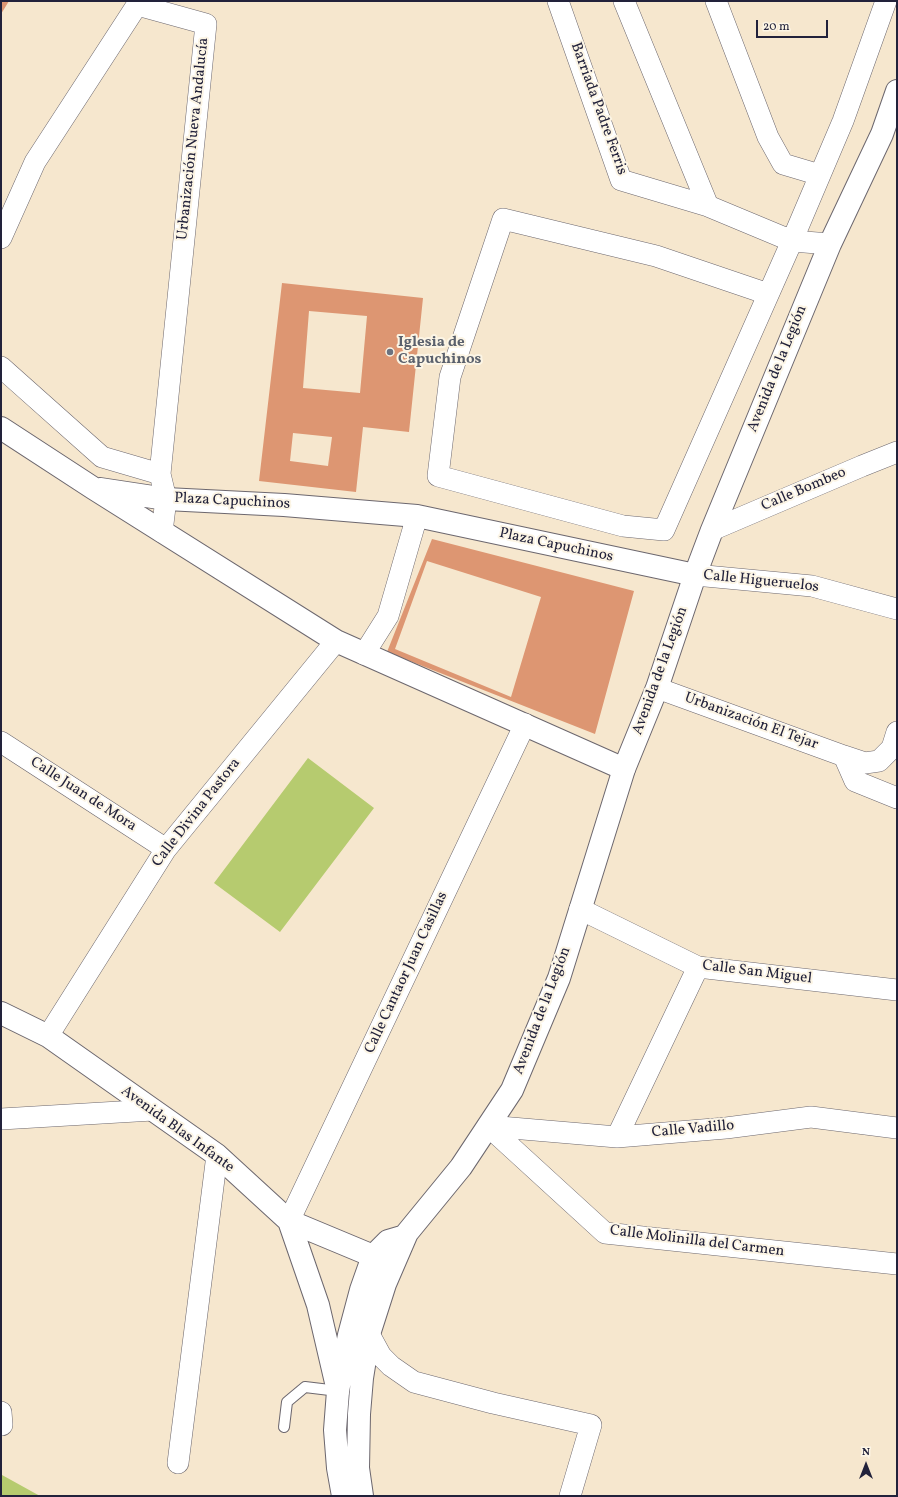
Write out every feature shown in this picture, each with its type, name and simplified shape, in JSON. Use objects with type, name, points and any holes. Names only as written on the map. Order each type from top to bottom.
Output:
[{"type":"street","name":"Barriada Padre Ferris","points":[[558,1],[621,180],[708,206],[792,241],[830,244]]},
{"type":"street","points":[[624,1],[708,206]]},
{"type":"street","points":[[716,1],[768,136],[783,164],[820,175]]},
{"type":"street","points":[[768,294],[656,256],[503,219],[450,377],[438,476],[623,526],[664,530],[792,241],[843,121],[886,1]]},
{"type":"street","name":"Urbanización Nueva Andalucía","points":[[1,238],[35,162],[137,5],[206,24],[160,474],[166,499]]},
{"type":"street","name":"Avenida de la Legión","points":[[362,1496],[358,1468],[359,1414],[363,1373],[371,1329],[385,1284],[405,1236],[416,1220],[461,1167],[515,1083],[559,978],[624,769],[657,688],[695,575],[712,530],[830,244],[882,134],[897,91]]},
{"type":"street","points":[[1,367],[102,457],[160,474]]},
{"type":"street","points":[[1,428],[162,532],[336,641],[624,769]]},
{"type":"street","name":"Calle Bombeo","points":[[712,530],[897,452]]},
{"type":"street","name":"Plaza Capuchinos","points":[[93,488],[166,499],[284,505],[417,516],[695,575]]},
{"type":"street","name":"Plaza Capuchinos","points":[[162,532],[166,499]]},
{"type":"street","points":[[364,654],[388,616],[417,516]]},
{"type":"street","name":"Calle Higueruelos","points":[[695,575],[812,586],[897,609]]},
{"type":"street","name":"Calle Divina Pastora","points":[[48,1036],[166,849],[336,641]]},
{"type":"street","name":"Urbanización El Tejar","points":[[657,688],[864,763],[879,761],[895,743]]},
{"type":"street","name":"Calle Cantaor Juan Casillas","points":[[289,1221],[525,724]]},
{"type":"street","name":"Calle Juan de Mora","points":[[1,742],[166,849]]},
{"type":"street","points":[[844,756],[855,781],[897,798]]},
{"type":"street","name":"Calle San Miguel","points":[[580,909],[698,966],[897,990]]},
{"type":"street","points":[[617,1137],[698,966]]},
{"type":"street","name":"Avenida Blas Infante","points":[[1,1013],[48,1036],[217,1155],[289,1221],[373,1256]]},
{"type":"street","points":[[1,1119],[153,1110]]},
{"type":"street","name":"Calle Vadillo","points":[[488,1126],[617,1137],[726,1128],[811,1118],[897,1128]]},
{"type":"street","name":"Calle Molinilla del Carmen","points":[[488,1126],[605,1233],[897,1264]]},
{"type":"street","points":[[178,1463],[217,1155]]},
{"type":"street","points":[[289,1221],[318,1305],[338,1391]]},
{"type":"street","points":[[344,1496],[338,1468],[335,1430],[338,1391],[349,1335],[361,1290],[373,1256],[388,1240],[405,1236]]},
{"type":"street","name":"Avenida de la Legión","points":[[371,1329],[366,1308],[374,1285],[376,1266],[373,1256]]},
{"type":"street","points":[[371,1329],[381,1356],[414,1382],[493,1403],[591,1425],[570,1496]]},
{"type":"lane","points":[[284,1427],[287,1402],[305,1388],[338,1391]]},
{"type":"green space","points":[[308,758],[374,808],[280,932],[214,883]]},
{"type":"green space","points":[[1,1474],[2,1475],[40,1496],[1,1496]]},
{"type":"building","points":[[1,1],[9,1],[1,14]]},
{"type":"building","name":"Iglesia de Capuchinos","points":[[282,283],[423,298],[409,432],[363,427],[356,492],[259,481]],"holes":[[[309,311],[367,316],[360,393],[303,388]],[[293,433],[332,437],[328,466],[290,461]]]},
{"type":"building","points":[[432,539],[634,591],[595,734],[387,652]],"holes":[[[427,561],[541,597],[511,697],[395,649]]]},
{"type":"place","name":"Iglesia de Capuchinos","points":[[390,352]]}]
